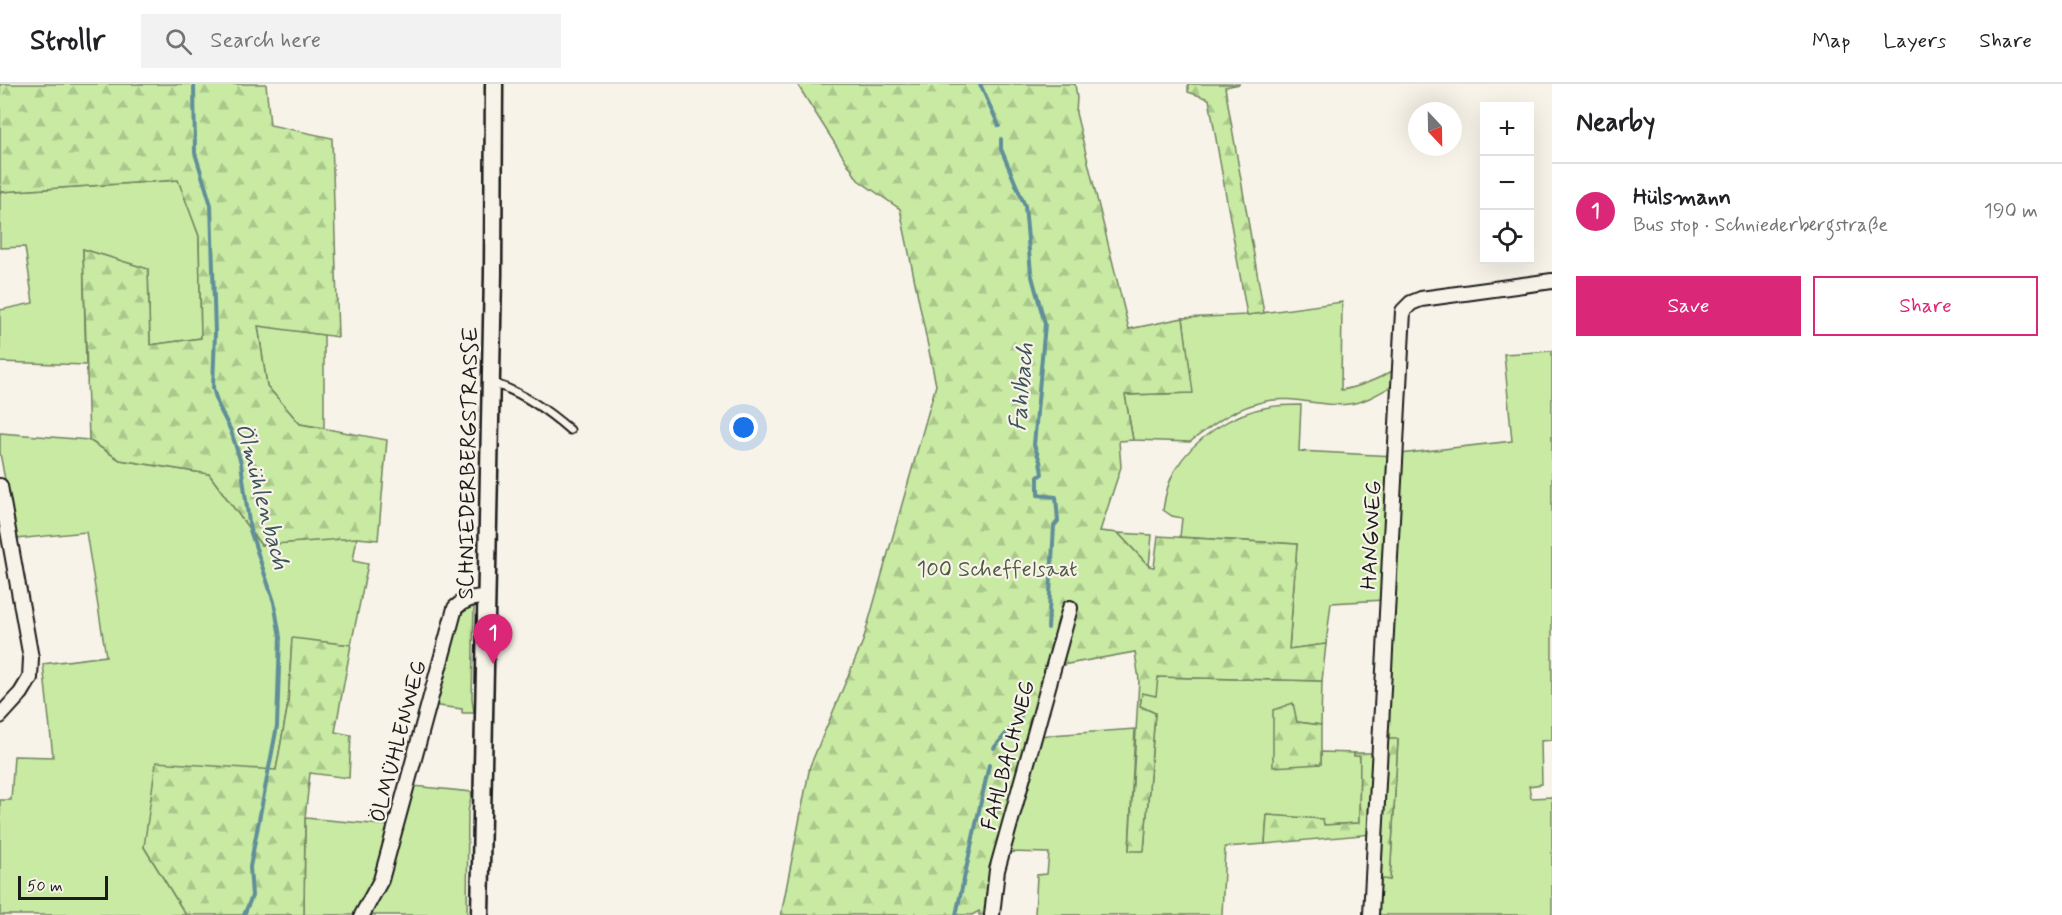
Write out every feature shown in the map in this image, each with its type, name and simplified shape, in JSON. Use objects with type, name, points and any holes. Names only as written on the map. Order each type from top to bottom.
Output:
[{"type":"street","name":"SCHNIEDERBERGSTRASSE","points":[[480,915],[491,383],[494,84]]},
{"type":"street","name":"HANGWEG","points":[[1371,915],[1403,310],[1411,303],[1421,299],[1552,281]]},
{"type":"street","points":[[0,486],[31,658],[30,678],[21,693],[0,716]]},
{"type":"street","name":"ÖLMÜHLENWEG","points":[[362,915],[381,880],[455,608],[469,599],[487,597]]},
{"type":"street","name":"FAHLBACHWEG","points":[[992,915],[997,870],[1070,608]]},
{"type":"lane","points":[[491,383],[502,386],[533,404],[570,430]]},
{"type":"green space","points":[[0,84],[266,84],[270,125],[332,138],[338,337],[258,326],[267,386],[300,424],[387,440],[378,540],[357,538],[261,545],[209,474],[120,460],[89,440],[83,249],[148,269],[150,345],[201,338],[199,236],[178,180],[0,192]]},
{"type":"green space","name":"100 Scheffelsaat","points":[[797,84],[1075,84],[1076,113],[1129,329],[1183,318],[1193,393],[1125,395],[1133,440],[1119,441],[1121,467],[1100,531],[1118,533],[1149,566],[1154,567],[1158,536],[1297,544],[1289,649],[1326,644],[1322,681],[1158,677],[1156,696],[1142,693],[1140,706],[1155,713],[1144,851],[1129,851],[1139,680],[1135,652],[1057,666],[990,915],[979,915],[979,911],[972,915],[781,915],[810,766],[863,641],[936,385],[900,209],[858,180]]},
{"type":"green space","points":[[1188,84],[1240,84],[1225,87],[1264,313],[1247,315],[1209,99],[1188,92]]},
{"type":"green space","points":[[179,180],[199,236],[201,338],[150,345],[148,269],[83,249],[86,365],[0,362],[0,310],[33,303],[25,247],[0,248],[0,192]]},
{"type":"green space","points":[[1342,302],[1341,390],[1356,387],[1396,369],[1396,384],[1367,399],[1349,404],[1276,400],[1255,404],[1225,417],[1190,442],[1133,440],[1125,395],[1192,393],[1183,318],[1247,315]]},
{"type":"green space","points":[[258,325],[324,335],[324,428],[300,424],[267,386]]},
{"type":"green space","points":[[1552,351],[1552,740],[1541,741],[1542,784],[1529,786],[1531,798],[1552,797],[1552,915],[1374,915],[1376,878],[1390,880],[1398,740],[1384,739],[1400,454],[1512,441],[1504,354]]},
{"type":"green space","points":[[1301,405],[1299,451],[1394,456],[1384,600],[1331,603],[1326,644],[1289,649],[1297,544],[1180,537],[1182,518],[1172,516],[1163,510],[1170,479],[1175,470],[1183,458],[1203,438],[1228,421],[1255,410]]},
{"type":"green space","points":[[0,433],[89,440],[120,460],[209,474],[261,545],[357,537],[353,561],[368,564],[351,645],[292,639],[288,704],[276,770],[144,847],[186,915],[0,915],[0,800],[11,800],[14,756],[53,757],[43,664],[106,656],[86,532],[16,539],[0,453]]},
{"type":"green space","points":[[1118,533],[1152,535],[1149,566]]},
{"type":"green space","points":[[474,604],[472,698],[474,713],[462,713],[462,709],[432,705],[454,624],[463,608]]},
{"type":"green space","points":[[292,638],[351,645],[335,732],[351,735],[349,778],[310,773],[305,818],[304,915],[186,915],[144,847],[156,762],[276,770],[288,704]]},
{"type":"green space","points":[[1157,677],[1322,681],[1321,725],[1297,722],[1273,710],[1321,763],[1321,752],[1360,755],[1359,823],[1324,825],[1323,820],[1267,815],[1265,844],[1225,847],[1222,915],[1035,915],[1037,875],[1047,874],[1049,853],[1004,852],[1037,736],[1135,729],[1129,850],[1144,851],[1155,713],[1140,706],[1142,693]]},
{"type":"green space","points":[[1293,703],[1297,722],[1321,725],[1321,764],[1273,767],[1273,710]]},
{"type":"green space","points":[[1384,739],[1398,739],[1390,880],[1376,878],[1372,834],[1265,844],[1267,815],[1323,819],[1324,825],[1359,823],[1360,756],[1354,756],[1354,753],[1376,753]]},
{"type":"green space","points":[[413,786],[472,792],[468,812],[467,915],[367,915],[384,884]]},
{"type":"green space","points":[[305,818],[394,826],[379,879],[358,915],[304,915]]},
{"type":"waterway","name":"Ölmühlenbach","points":[[194,84],[195,153],[211,205],[215,333],[213,388],[218,405],[231,431],[241,463],[250,530],[274,602],[280,637],[277,726],[250,867],[252,896],[244,915]]},
{"type":"waterway","name":"Fahlbach","points":[[980,84],[999,126]]},
{"type":"waterway","name":"Fahlbach","points":[[1001,139],[1001,149],[1025,206],[1031,273],[1045,324],[1034,445],[1042,474],[1038,477],[1038,495],[1056,497],[1058,521],[1054,526],[1048,628]]},
{"type":"waterway","name":"Fahlbach","points":[[994,748],[1021,716]]},
{"type":"waterway","points":[[956,915],[989,765]]},
{"type":"place","name":"Hülsmann","points":[[493,664]]}]
